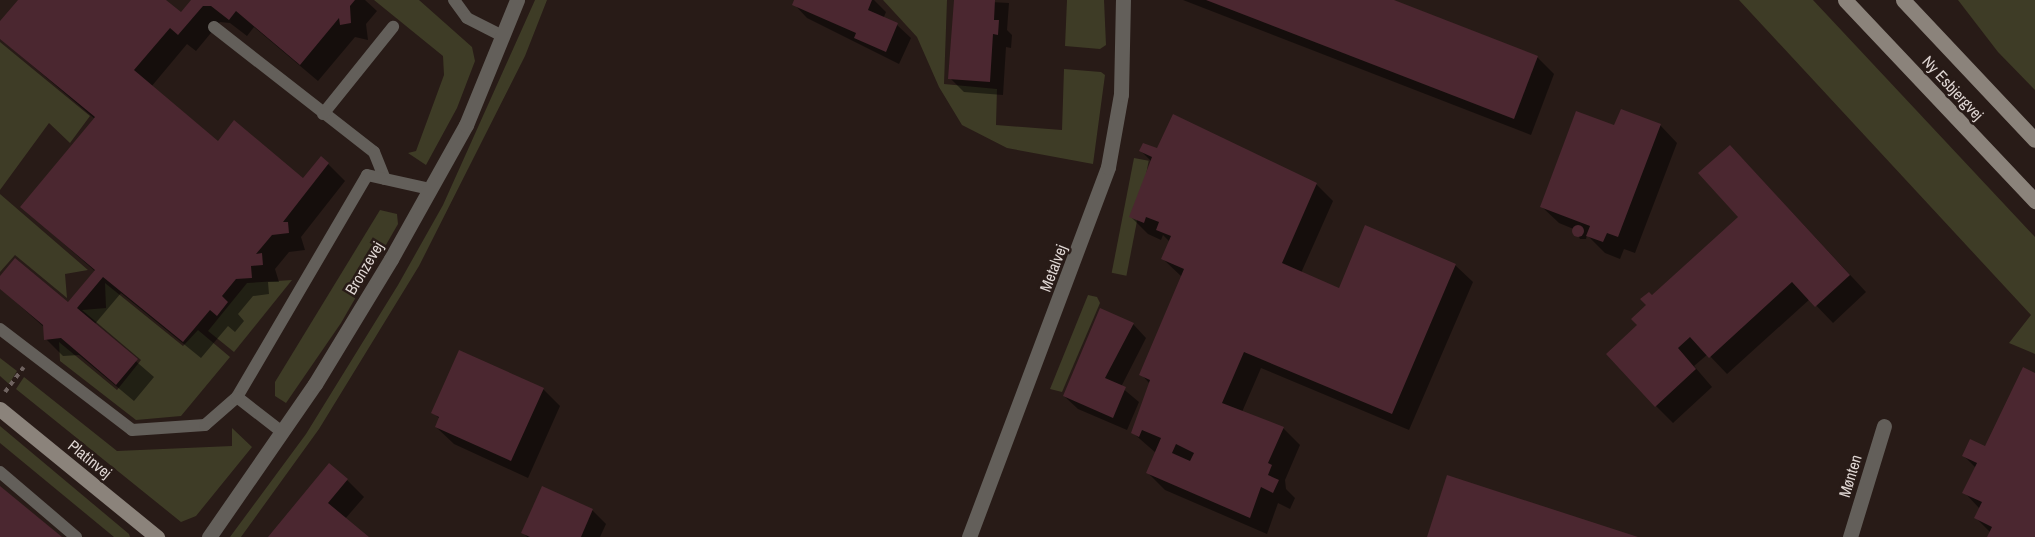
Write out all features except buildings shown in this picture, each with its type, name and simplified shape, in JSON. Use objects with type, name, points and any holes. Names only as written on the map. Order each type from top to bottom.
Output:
[{"type":"street","name":"Bronzevej","points":[[209,537],[327,365],[430,189],[466,125],[517,0]]},
{"type":"street","name":"Metalvej","points":[[969,537],[1108,167],[1121,94],[1124,0]]},
{"type":"street","name":"Ny Esbjergvej","points":[[1845,0],[2035,201]]},
{"type":"street","name":"Ny Esbjergvej","points":[[1903,0],[2035,140]]},
{"type":"street","name":"Platinvej","points":[[0,409],[157,537]]},
{"type":"street","name":"Mønten","points":[[1850,537],[1884,426]]},
{"type":"lane","points":[[454,0],[466,18],[502,36]]},
{"type":"lane","points":[[214,27],[374,152],[385,179]]},
{"type":"lane","points":[[323,114],[393,27]]},
{"type":"lane","points":[[0,329],[132,430],[205,425],[237,397],[367,175],[430,189]]},
{"type":"lane","points":[[237,397],[282,432]]},
{"type":"lane","points":[[0,472],[76,537]]},
{"type":"path","points":[[0,399],[34,355]]},
{"type":"shaded area","points":[[374,0],[419,0],[472,47],[475,61],[457,108],[426,165],[408,153],[416,151],[444,75],[443,56]]},
{"type":"shaded area","points":[[535,0],[547,0],[525,56],[419,266],[319,429],[241,537],[230,537],[306,434],[398,285],[443,205]]},
{"type":"shaded area","points":[[883,0],[947,0],[944,84],[997,89],[996,125],[1062,130],[1064,69],[1101,72],[1105,75],[1093,164],[1007,148],[962,125],[939,87],[917,37]]},
{"type":"shaded area","points":[[1067,0],[1104,0],[1106,45],[1100,49],[1065,46]]},
{"type":"shaded area","points":[[1739,0],[1813,0],[2035,237],[2035,354],[2009,343],[2031,315]]},
{"type":"shaded area","points":[[1958,0],[2035,0],[2035,90],[1998,52]]},
{"type":"shaded area","points":[[0,42],[90,116],[70,143],[49,123],[0,190]]},
{"type":"shaded area","points":[[1134,158],[1149,161],[1126,276],[1112,273]]},
{"type":"shaded area","points":[[0,194],[88,270],[65,274],[67,298],[15,255],[0,272]]},
{"type":"shaded area","points":[[380,210],[397,214],[398,224],[341,323],[286,403],[275,396],[275,382]]},
{"type":"shaded area","points":[[292,280],[234,352],[208,331],[247,283]]},
{"type":"shaded area","points":[[105,283],[183,346],[198,330],[230,357],[181,416],[136,420],[60,361],[59,342],[117,390],[141,360],[82,310],[106,308]]},
{"type":"shaded area","points":[[1088,295],[1097,297],[1100,303],[1062,392],[1050,389]]},
{"type":"shaded area","points":[[0,358],[17,371],[9,384],[0,376]]},
{"type":"shaded area","points":[[24,377],[117,451],[232,446],[232,428],[252,447],[196,516],[181,522],[16,389]]},
{"type":"shaded area","points":[[0,426],[130,537],[114,537],[0,443]]}]
